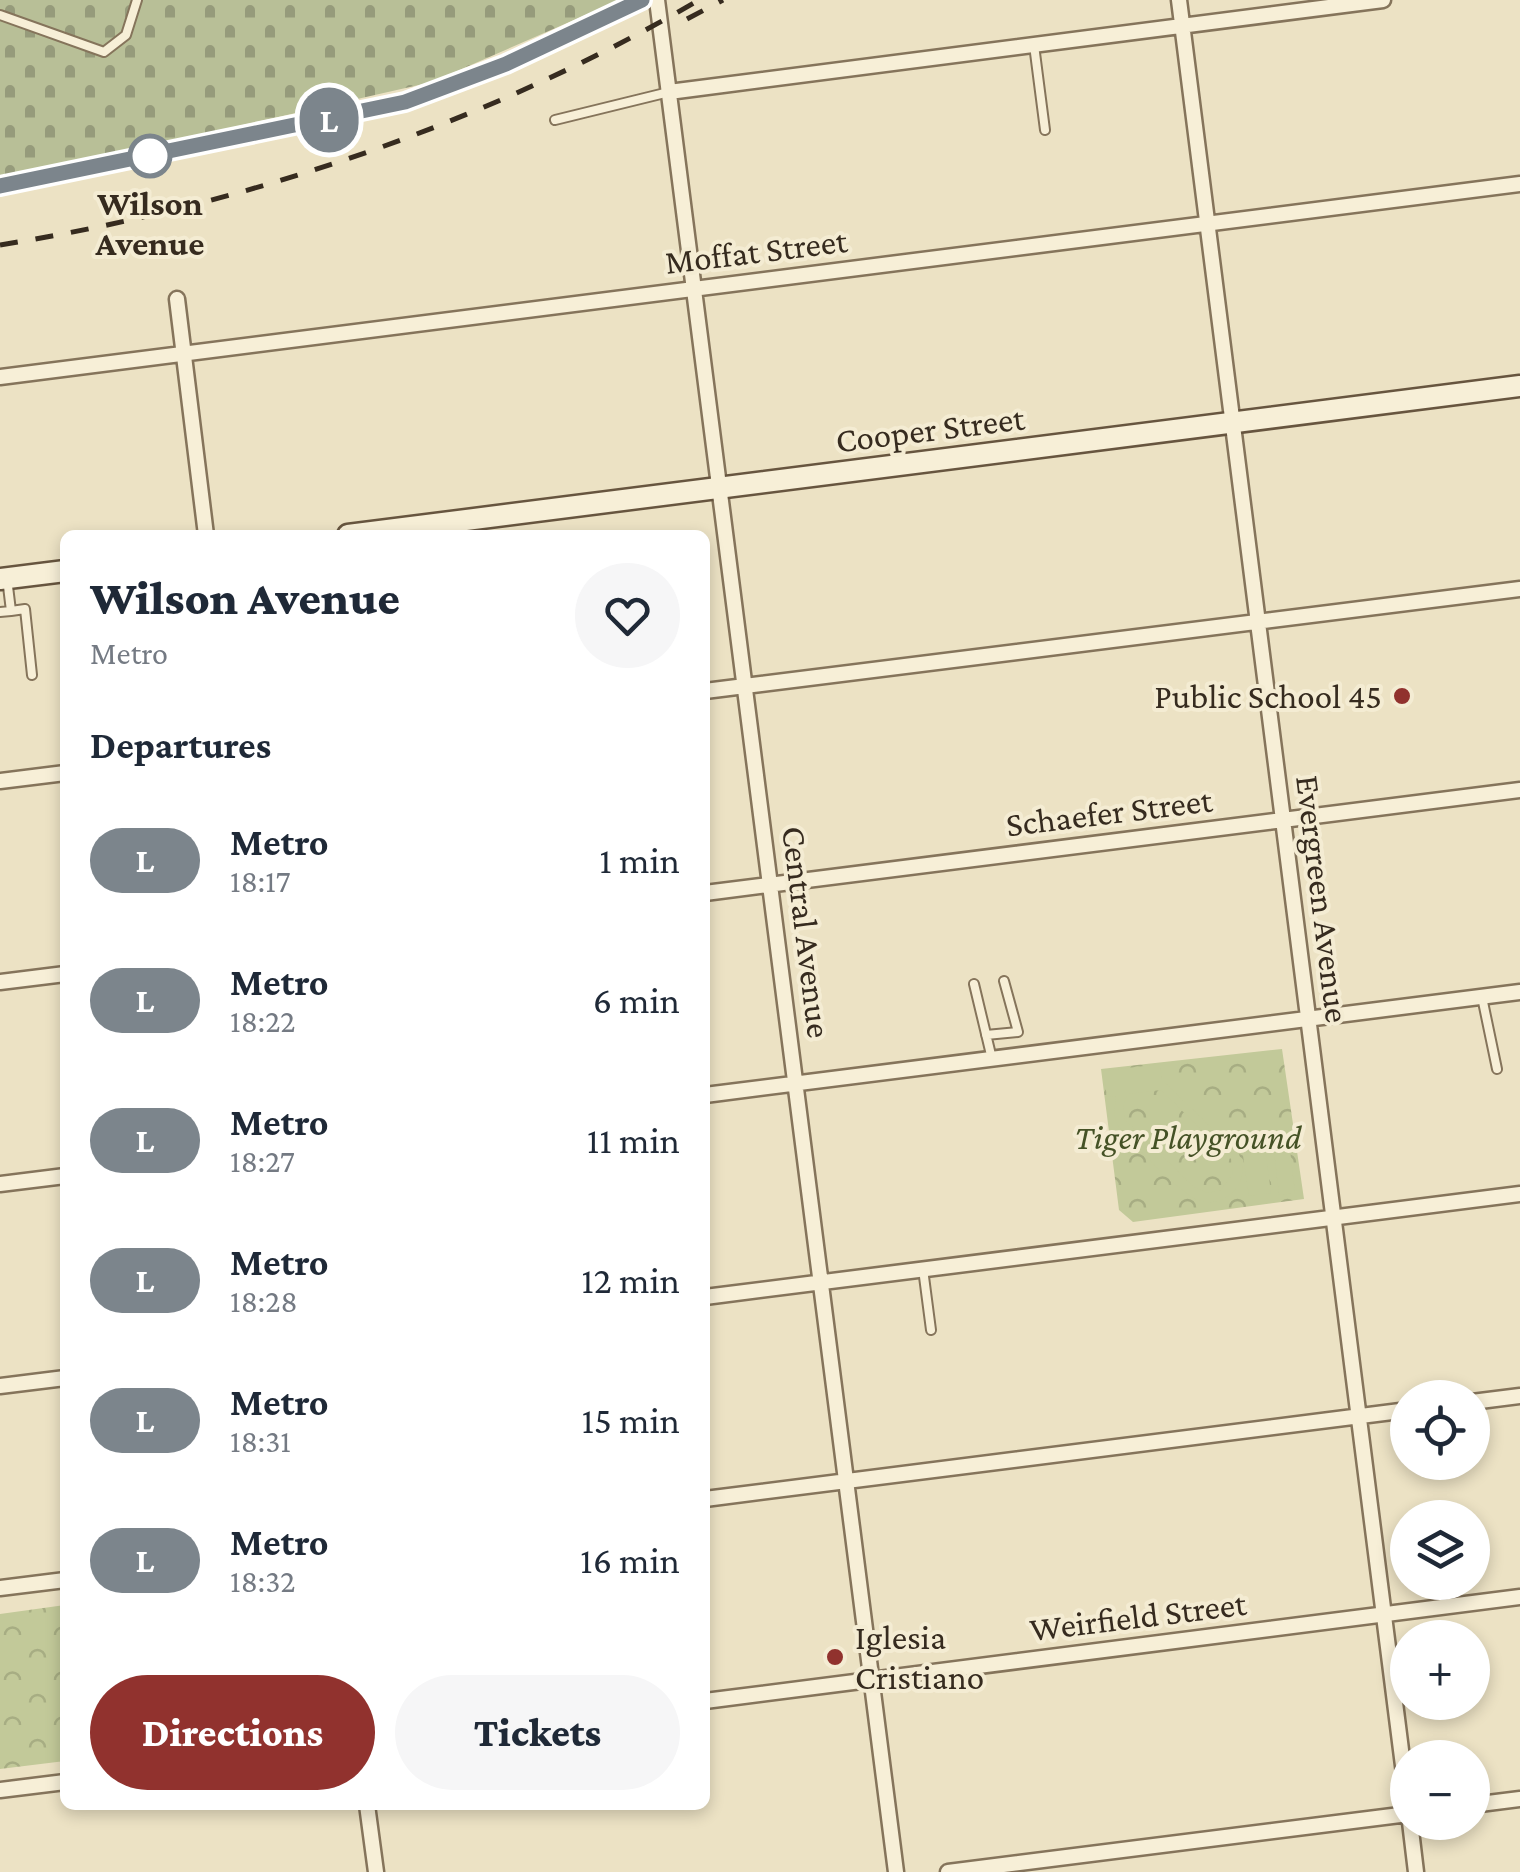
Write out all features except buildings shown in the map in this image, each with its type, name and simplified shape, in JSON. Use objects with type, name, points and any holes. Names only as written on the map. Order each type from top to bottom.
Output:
[{"type":"main road","name":"Cooper Street","points":[[387,530],[1520,386]]},
{"type":"main road","points":[[4,579],[60,572]]},
{"type":"street","name":"Central Avenue","points":[[657,0],[896,1872]]},
{"type":"street","name":"Evergreen Avenue","points":[[1179,0],[1400,1740]]},
{"type":"street","points":[[670,92],[1382,0]]},
{"type":"street","name":"Moffat Street","points":[[0,378],[1520,184]]},
{"type":"street","points":[[176,299],[205,530]]},
{"type":"street","points":[[710,691],[1520,589]]},
{"type":"street","points":[[0,781],[60,774]]},
{"type":"street","name":"Schaefer Street","points":[[710,893],[1520,790]]},
{"type":"street","points":[[0,982],[60,975]]},
{"type":"street","points":[[710,1094],[1520,992]]},
{"type":"street","points":[[0,1184],[60,1177]]},
{"type":"street","points":[[710,1296],[1520,1194]]},
{"type":"street","points":[[0,1386],[60,1379]]},
{"type":"street","points":[[1490,1400],[1520,1396]]},
{"type":"street","points":[[710,1498],[1390,1412]]},
{"type":"street","points":[[0,1588],[60,1581]]},
{"type":"street","name":"Weirfield Street","points":[[710,1700],[1520,1597]]},
{"type":"street","points":[[0,1790],[60,1783]]},
{"type":"street","points":[[1490,1803],[1520,1799]]},
{"type":"street","points":[[368,1810],[376,1872]]},
{"type":"street","points":[[948,1872],[1390,1816]]},
{"type":"street","points":[[1412,1840],[1416,1872]]},
{"type":"lane","points":[[0,15],[104,52],[126,35],[137,0]]},
{"type":"lane","points":[[1034,45],[1045,130]]},
{"type":"lane","points":[[555,120],[670,92]]},
{"type":"lane","points":[[4,579],[10,610]]},
{"type":"lane","points":[[0,612],[25,610],[32,675]]},
{"type":"lane","points":[[986,1034],[1018,1032],[1004,982]]},
{"type":"lane","points":[[974,984],[992,1059]]},
{"type":"lane","points":[[1482,997],[1497,1069]]},
{"type":"lane","points":[[923,1270],[931,1330]]},
{"type":"green space","points":[[0,0],[620,0],[432,82],[0,180]]},
{"type":"green space","name":"Tiger Playground","points":[[1282,1049],[1304,1199],[1133,1222],[1119,1210],[1101,1069]]},
{"type":"green space","points":[[1160,1064],[1162,1080],[1239,1154],[1242,1174],[1234,1191],[1222,1200],[1203,1201],[1168,1177],[1117,1124],[1116,1096],[1107,1097],[1103,1071]],"holes":[[[1161,1090],[1231,1159],[1233,1173],[1221,1190],[1207,1193],[1194,1187],[1125,1120],[1123,1105],[1128,1094]]]},
{"type":"green space","points":[[1264,1139],[1271,1193],[1249,1196],[1241,1142]]},
{"type":"green space","points":[[1289,1141],[1295,1193],[1279,1195],[1273,1143]]},
{"type":"green space","points":[[60,1606],[60,1762],[0,1769],[0,1614]]},
{"type":"railway","points":[[0,186],[405,102],[506,64],[642,0]]},
{"type":"railway","points":[[0,245],[182,208],[361,154],[534,85],[699,0]]},
{"type":"railway","points":[[687,19],[723,0]]},
{"type":"metro line","name":"L","points":[[0,186],[405,102],[506,64],[642,0]]},
{"type":"place","name":"Wilson Avenue","points":[[150,156]]},
{"type":"place","name":"Public School 45","points":[[1402,696]]},
{"type":"place","name":"Iglesia Cristiano","points":[[835,1657]]}]
